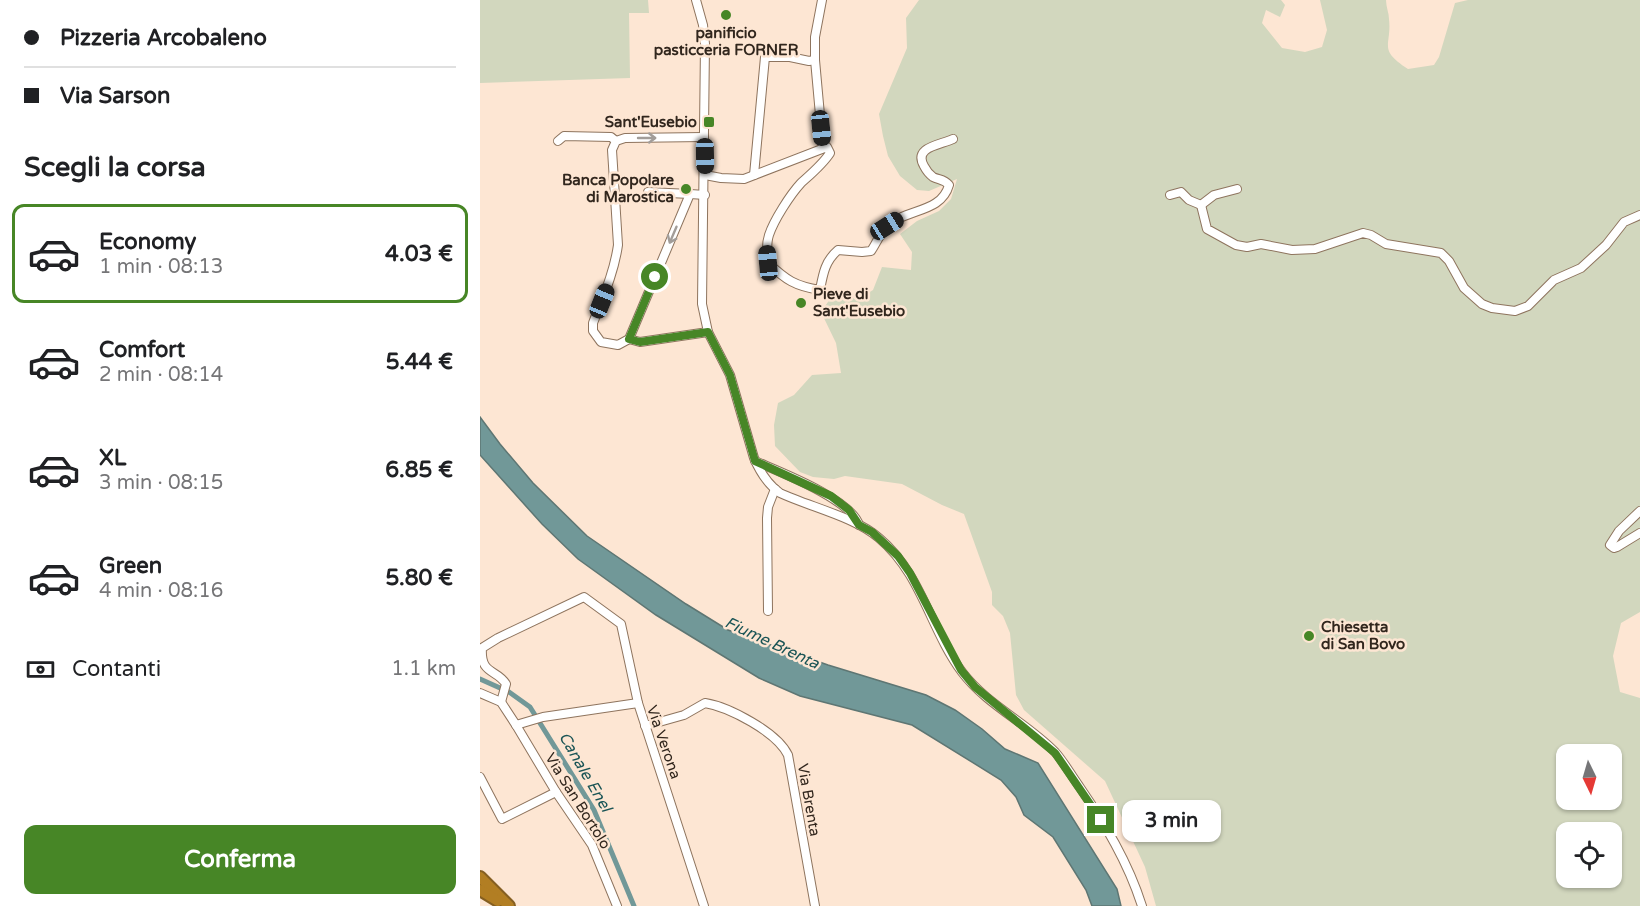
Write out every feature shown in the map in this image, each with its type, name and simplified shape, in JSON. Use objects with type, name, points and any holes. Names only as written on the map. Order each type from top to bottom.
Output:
[{"type":"highway","points":[[481,881],[507,906]]},
{"type":"street","points":[[696,0],[703,25],[705,44],[702,304],[708,332],[730,375],[755,461],[764,477],[775,489],[795,500],[859,525],[882,540],[898,556],[910,573],[952,656],[971,684],[1055,753],[1111,835],[1143,906]]},
{"type":"street","points":[[822,0],[815,60],[823,148]]},
{"type":"street","points":[[754,175],[765,57],[815,60]]},
{"type":"street","points":[[558,141],[564,136],[611,136],[616,141]]},
{"type":"street","points":[[690,194],[629,339],[618,345],[602,342],[593,331],[593,323],[614,270],[618,245],[612,150],[616,141],[625,138],[704,137]]},
{"type":"street","points":[[705,174],[732,179],[744,178],[827,147],[830,153],[826,159],[790,197],[769,234],[767,248],[768,263],[784,278],[794,284],[820,290],[824,269],[832,255],[838,250],[871,251],[887,226],[902,217],[926,209],[946,194],[949,186],[945,181],[931,176],[921,161],[921,153],[926,148],[953,139]]},
{"type":"street","points":[[1201,205],[1214,195],[1237,189]]},
{"type":"street","points":[[648,192],[705,195]]},
{"type":"street","points":[[1170,195],[1181,192],[1189,201],[1201,205]]},
{"type":"street","points":[[1201,205],[1207,230],[1241,246],[1261,244],[1284,249],[1308,249],[1363,234],[1371,235],[1386,244],[1441,253],[1449,261],[1464,288],[1482,304],[1511,311],[1525,308],[1541,294],[1550,282],[1581,267],[1604,248],[1624,222],[1640,215]]},
{"type":"street","points":[[629,339],[640,342],[708,332]]},
{"type":"street","points":[[755,461],[831,496],[849,510],[859,525]]},
{"type":"street","points":[[768,611],[767,518],[768,507],[775,489]]},
{"type":"street","points":[[1640,511],[1619,531],[1610,545],[1617,547],[1640,533]]},
{"type":"street","points":[[480,693],[502,698],[506,684],[503,679],[486,667],[481,658],[482,648],[584,597],[621,624],[638,703]]},
{"type":"street","name":"Via San Bortolo","points":[[502,698],[556,792],[592,845],[617,906]]},
{"type":"street","name":"Via Verona","points":[[516,724],[529,719],[638,703],[704,906]]},
{"type":"street","name":"Via Brenta","points":[[645,726],[684,715],[705,704],[727,709],[775,738],[784,747],[788,755],[815,906]]},
{"type":"street","points":[[480,777],[502,819],[556,792]]},
{"type":"green space","points":[[480,0],[648,0],[649,13],[629,13],[630,78],[480,83]]},
{"type":"green space","points":[[919,0],[1281,0],[1285,5],[1280,17],[1266,10],[1262,23],[1282,48],[1305,52],[1322,47],[1327,30],[1320,0],[1386,0],[1389,17],[1389,52],[1408,69],[1434,65],[1439,57],[1455,3],[1468,0],[1640,0],[1640,612],[1621,623],[1613,656],[1620,692],[1640,698],[1640,906],[1156,906],[1145,867],[1105,781],[1024,710],[1016,695],[1010,633],[1003,616],[992,605],[992,592],[964,514],[902,484],[845,476],[834,479],[813,477],[800,472],[775,446],[774,425],[778,403],[794,395],[812,375],[841,373],[836,343],[821,312],[837,289],[857,300],[873,290],[882,267],[911,270],[912,252],[900,234],[917,221],[939,211],[951,199],[957,179],[929,191],[917,190],[900,176],[888,156],[879,114],[907,48],[906,18]]},
{"type":"water","points":[[480,417],[533,483],[587,536],[686,604],[728,630],[828,665],[926,695],[955,710],[1005,749],[1038,763],[1117,889],[1121,906],[1092,906],[1086,890],[1053,837],[1024,815],[1016,797],[1001,780],[912,725],[800,696],[759,678],[656,615],[578,559],[542,524],[480,455]]},
{"type":"waterway","name":"Canale Enel","points":[[480,679],[509,692],[530,707],[594,810],[634,906]]},
{"type":"place","name":"panificio pasticceria FORNER","points":[[726,15]]},
{"type":"place","name":"Sant'Eusebio","points":[[709,122]]},
{"type":"place","name":"Banca Popolare di Marostica","points":[[686,189]]},
{"type":"place","name":"Pieve di Sant'Eusebio","points":[[801,303]]},
{"type":"place","name":"Chiesetta di San Bovo","points":[[1309,636]]},
{"type":"route","points":[[655,277],[629,339],[640,342],[708,332],[730,375],[755,461],[831,496],[849,510],[858,520],[859,525],[872,532],[898,556],[910,573],[952,656],[971,684],[1055,753],[1101,820]]},
{"type":"water label","name":"Fiume Brenta","points":[[772,643]]}]
